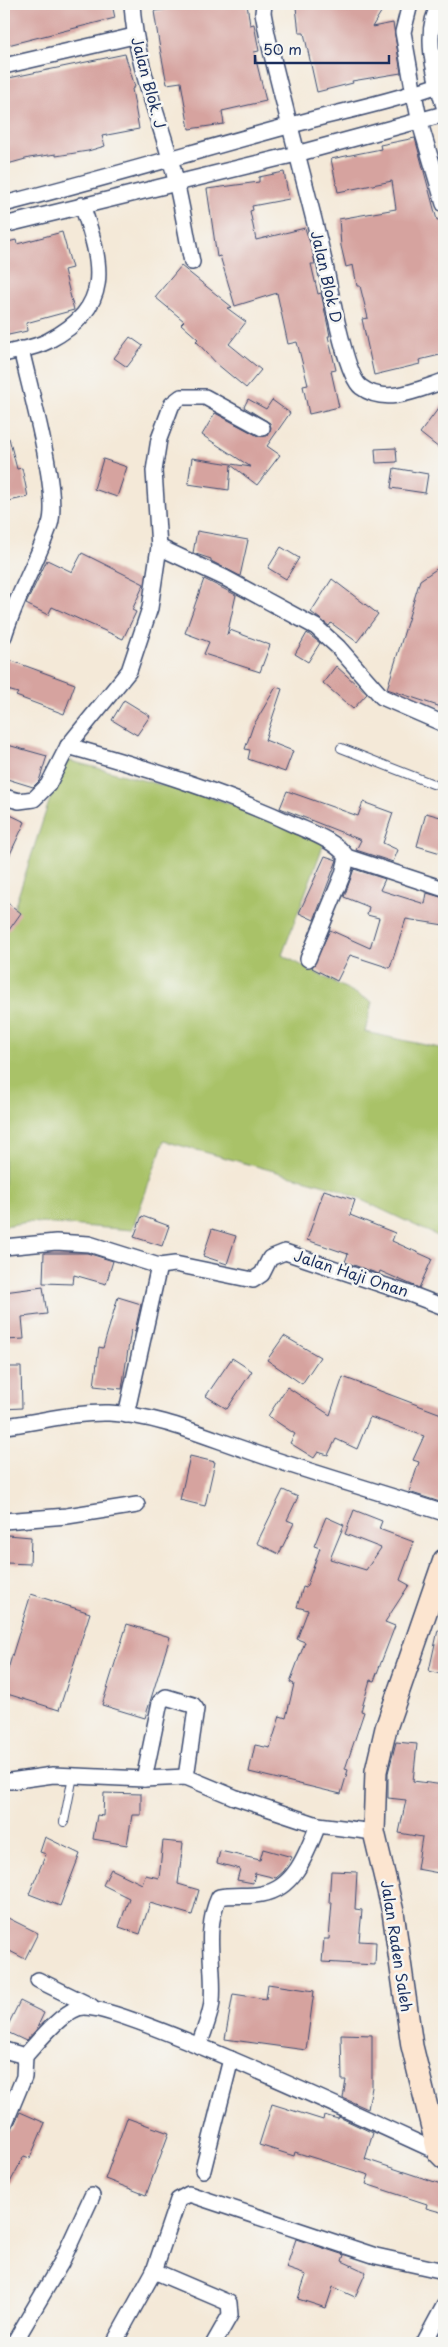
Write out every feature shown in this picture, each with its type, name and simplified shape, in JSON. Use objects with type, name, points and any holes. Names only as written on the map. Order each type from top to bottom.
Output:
[{"type":"street","name":"Jalan Blok. J","points":[[132,4],[134,36],[148,91],[171,160],[192,262]]},
{"type":"street","name":"Jalan Blok D","points":[[264,4],[263,13],[289,126],[325,266],[334,317],[356,383],[370,393],[394,396],[444,381]]},
{"type":"street","points":[[410,4],[404,32],[414,94],[420,123],[444,204]]},
{"type":"street","points":[[440,4],[432,16],[430,32],[438,85],[444,106]]},
{"type":"street","points":[[4,66],[134,36]]},
{"type":"street","points":[[4,204],[414,94],[438,85]]},
{"type":"street","points":[[4,225],[420,123],[444,114]]},
{"type":"street","points":[[4,354],[46,342],[83,316],[93,304],[99,283],[93,236],[82,205]]},
{"type":"street","points":[[4,636],[13,607],[50,522],[53,495],[20,349]]},
{"type":"street","points":[[4,797],[19,801],[34,799],[48,785],[68,746],[129,671],[150,608],[159,547],[154,471],[159,439],[172,404],[181,397],[205,397],[262,428]]},
{"type":"street","points":[[159,547],[225,578],[316,627],[338,647],[382,697],[444,724]]},
{"type":"street","points":[[68,746],[223,795],[266,811],[330,843],[347,857],[444,889]]},
{"type":"street","points":[[308,959],[343,874],[347,857]]},
{"type":"street","name":"Jalan Haji Onan","points":[[4,1247],[56,1242],[89,1244],[159,1266],[175,1264],[253,1280],[262,1274],[270,1258],[275,1254],[285,1252],[410,1294],[444,1308]]},
{"type":"street","points":[[126,1416],[159,1266]]},
{"type":"street","points":[[4,1426],[82,1414],[126,1416],[196,1431],[252,1452],[444,1513]]},
{"type":"street","points":[[4,1521],[66,1516],[137,1504]]},
{"type":"street","name":"Jalan Raden Saleh","points":[[441,2155],[412,2046],[394,1912],[374,1832],[376,1771],[386,1728],[444,1560]]},
{"type":"street","points":[[144,1779],[160,1702],[166,1697],[193,1705],[196,1709],[186,1777]]},
{"type":"street","points":[[10,1781],[53,1776],[144,1779],[186,1777],[234,1797],[318,1825],[374,1832]]},
{"type":"street","points":[[199,2046],[212,2002],[210,1940],[215,1906],[219,1897],[232,1894],[248,1896],[264,1894],[281,1887],[293,1875],[303,1859],[318,1825]]},
{"type":"street","points":[[38,1980],[94,2008],[122,2016],[231,2059],[441,2155]]},
{"type":"street","points":[[4,2125],[24,2076],[25,2056],[58,2022],[78,2008],[94,2008]]},
{"type":"street","points":[[4,2050],[25,2056]]},
{"type":"street","points":[[203,2170],[231,2059]]},
{"type":"street","points":[[114,2343],[154,2271],[178,2200],[189,2194],[376,2256],[444,2271]]},
{"type":"street","points":[[14,2343],[61,2263],[92,2196]]},
{"type":"street","points":[[154,2271],[229,2303],[230,2315],[214,2343]]},
{"type":"street","points":[[424,2343],[444,2306]]},
{"type":"lane","points":[[341,748],[433,784]]},
{"type":"lane","points":[[64,1822],[74,1776]]},
{"type":"green space","points":[[63,759],[241,806],[326,838],[282,955],[372,1002],[365,1032],[444,1049],[444,1239],[336,1188],[164,1141],[132,1230],[28,1222],[4,1226],[4,939]]},
{"type":"building","points":[[4,4],[112,4],[115,18],[4,46]]},
{"type":"building","points":[[169,4],[247,4],[250,25],[254,24],[259,51],[254,52],[266,101],[222,111],[224,124],[189,129],[181,82],[167,84],[159,43],[154,11],[170,9]]},
{"type":"building","points":[[329,4],[386,4],[372,27],[393,23],[401,73],[352,81],[353,83],[317,92],[304,33],[299,33],[296,7]]},
{"type":"building","points":[[125,54],[135,87],[132,89],[139,129],[102,136],[105,146],[88,151],[29,158],[4,165],[4,79]]},
{"type":"building","points":[[415,138],[437,220],[443,219],[444,354],[419,360],[420,364],[374,375],[362,319],[368,318],[360,286],[357,286],[353,265],[346,267],[341,246],[339,219],[396,209],[392,181],[338,192],[331,159],[381,149],[380,145]]},
{"type":"building","points":[[284,172],[289,199],[252,206],[253,210],[250,211],[256,240],[305,228],[312,249],[315,264],[311,264],[318,294],[321,293],[330,336],[328,336],[336,370],[331,371],[339,407],[309,414],[303,386],[308,385],[297,342],[288,344],[277,293],[235,306],[220,256],[217,257],[207,189],[259,182],[259,177]]},
{"type":"building","points":[[62,232],[72,268],[64,270],[74,310],[26,323],[27,331],[4,336],[4,243],[16,240],[17,244]]},
{"type":"building","points":[[181,266],[232,307],[227,308],[246,322],[229,344],[261,370],[246,388],[217,364],[196,341],[198,339],[181,324],[184,321],[155,297]]},
{"type":"building","points":[[130,337],[143,346],[127,367],[114,358]]},
{"type":"building","points":[[248,399],[266,409],[272,400],[290,413],[267,446],[280,455],[257,485],[231,465],[229,490],[188,484],[192,458],[251,467],[202,435],[215,413],[258,436],[267,436],[271,428],[270,423],[244,407]]},
{"type":"building","points":[[444,401],[444,452],[420,433]]},
{"type":"building","points":[[9,438],[17,469],[22,468],[28,497],[4,502],[4,439]]},
{"type":"building","points":[[396,448],[397,462],[376,463],[375,449]]},
{"type":"building","points":[[103,459],[127,467],[117,497],[94,489]]},
{"type":"building","points":[[394,468],[428,474],[425,493],[391,488]]},
{"type":"building","points":[[197,531],[248,540],[240,576],[211,561],[211,559],[193,553]]},
{"type":"building","points":[[281,547],[299,558],[286,579],[268,568]]},
{"type":"building","points":[[82,553],[144,584],[132,610],[136,612],[123,639],[52,607],[48,615],[26,604],[47,560],[72,572]]},
{"type":"building","points":[[444,564],[444,708],[387,689],[420,580]]},
{"type":"building","points":[[204,579],[236,595],[227,635],[230,630],[270,645],[260,672],[204,654],[209,642],[185,633]]},
{"type":"building","points":[[332,579],[378,614],[357,642],[331,623],[329,626],[311,612]]},
{"type":"building","points":[[307,633],[320,643],[308,662],[295,654]]},
{"type":"building","points":[[4,658],[75,684],[64,714],[16,696],[18,693],[4,689]]},
{"type":"building","points":[[336,666],[367,694],[353,709],[323,683]]},
{"type":"building","points":[[276,687],[282,689],[265,740],[293,751],[285,772],[248,759],[250,750],[245,749],[253,726]]},
{"type":"building","points":[[124,700],[150,716],[137,735],[112,720]]},
{"type":"building","points":[[4,744],[47,756],[39,781],[33,787],[4,778]]},
{"type":"building","points":[[287,791],[358,816],[363,802],[393,813],[383,843],[398,850],[393,862],[356,850],[361,840],[280,808]]},
{"type":"building","points":[[4,812],[25,822],[4,867]]},
{"type":"building","points":[[426,813],[444,818],[444,854],[417,846]]},
{"type":"building","points":[[325,856],[337,860],[314,920],[299,913]]},
{"type":"building","points":[[354,869],[385,879],[380,890],[425,904],[427,893],[444,898],[444,925],[406,919],[390,968],[350,955],[337,981],[312,968],[330,930],[370,948],[379,918],[367,915],[369,907],[344,897]]},
{"type":"building","points":[[4,900],[21,913],[4,937]]},
{"type":"building","points":[[324,1190],[355,1200],[350,1215],[395,1233],[392,1241],[432,1259],[419,1288],[380,1271],[379,1274],[345,1262],[348,1254],[307,1240]]},
{"type":"building","points":[[142,1216],[169,1226],[162,1246],[134,1237]]},
{"type":"building","points":[[212,1229],[236,1236],[227,1264],[203,1256]]},
{"type":"building","points":[[44,1253],[87,1253],[113,1261],[106,1284],[74,1275],[73,1284],[43,1283]]},
{"type":"building","points":[[43,1287],[47,1314],[22,1317],[24,1339],[4,1340],[4,1292]]},
{"type":"building","points":[[118,1297],[141,1304],[135,1331],[131,1330],[122,1389],[94,1386],[99,1347],[103,1348]]},
{"type":"building","points":[[284,1336],[320,1357],[302,1384],[267,1360]]},
{"type":"building","points":[[232,1358],[252,1371],[227,1409],[206,1396]]},
{"type":"building","points":[[4,1367],[21,1367],[22,1408],[4,1409]]},
{"type":"building","points":[[343,1377],[444,1415],[444,1490],[440,1502],[409,1492],[419,1462],[413,1460],[424,1436],[370,1417],[357,1449],[336,1439],[328,1455],[318,1452],[314,1458],[290,1443],[295,1434],[268,1416],[287,1387],[330,1415]]},
{"type":"building","points":[[190,1456],[215,1462],[205,1506],[180,1500]]},
{"type":"building","points":[[283,1490],[298,1497],[287,1520],[294,1523],[279,1554],[257,1543]]},
{"type":"building","points":[[354,1510],[382,1521],[379,1529],[414,1542],[400,1580],[409,1585],[385,1622],[395,1626],[374,1681],[370,1680],[361,1711],[364,1712],[345,1769],[348,1770],[341,1794],[249,1772],[255,1745],[270,1748],[280,1716],[286,1718],[294,1684],[290,1682],[305,1642],[297,1639],[308,1610],[297,1607],[303,1587],[306,1588],[320,1548],[314,1546],[326,1517],[344,1525],[330,1559],[366,1570],[381,1548],[345,1534]]},
{"type":"building","points":[[8,1535],[31,1537],[30,1564],[6,1563]]},
{"type":"building","points":[[31,1594],[90,1613],[59,1710],[4,1693],[4,1682]]},
{"type":"building","points":[[127,1624],[170,1637],[145,1718],[102,1705]]},
{"type":"building","points":[[438,1630],[444,1631],[444,1675],[429,1671]]},
{"type":"building","points":[[396,1742],[417,1744],[413,1781],[444,1785],[444,1874],[417,1869],[422,1837],[399,1833],[406,1800],[388,1798],[388,1773]]},
{"type":"building","points":[[104,1793],[141,1794],[141,1815],[132,1815],[127,1845],[93,1839],[97,1815],[103,1816]]},
{"type":"building","points":[[45,1837],[80,1854],[60,1906],[29,1894],[46,1854],[40,1852]]},
{"type":"building","points":[[163,1841],[183,1843],[178,1884],[199,1890],[192,1915],[150,1903],[140,1934],[119,1927],[129,1898],[103,1885],[111,1869],[142,1884],[145,1875],[159,1878]]},
{"type":"building","points":[[263,1849],[292,1857],[284,1871],[276,1878],[255,1873],[253,1883],[237,1880],[240,1869],[217,1863],[220,1851],[260,1860]]},
{"type":"building","points":[[331,1871],[357,1872],[355,1909],[362,1910],[359,1941],[376,1942],[375,1965],[322,1962],[324,1939],[329,1939],[332,1902],[329,1902]]},
{"type":"building","points":[[8,1918],[38,1933],[25,1959],[4,1948],[4,1926]]},
{"type":"building","points":[[268,1984],[314,1991],[306,2050],[225,2039],[233,1994],[266,1999]]},
{"type":"building","points":[[20,2001],[44,2013],[36,2030],[26,2041],[5,2031]]},
{"type":"building","points":[[341,2034],[372,2035],[372,2087],[368,2109],[343,2098],[346,2080],[342,2080]]},
{"type":"building","points":[[272,2104],[323,2120],[324,2115],[338,2119],[339,2117],[373,2133],[365,2159],[444,2185],[444,2213],[426,2208],[427,2204],[366,2184],[369,2175],[295,2152],[294,2156],[259,2145]]},
{"type":"building","points":[[20,2112],[45,2123],[30,2158],[24,2156],[4,2194],[4,2134],[12,2129]]},
{"type":"building","points":[[127,2118],[169,2133],[146,2195],[105,2179]]},
{"type":"building","points":[[296,2239],[344,2255],[342,2261],[366,2272],[355,2297],[333,2287],[326,2308],[298,2299],[306,2275],[286,2268]]}]
